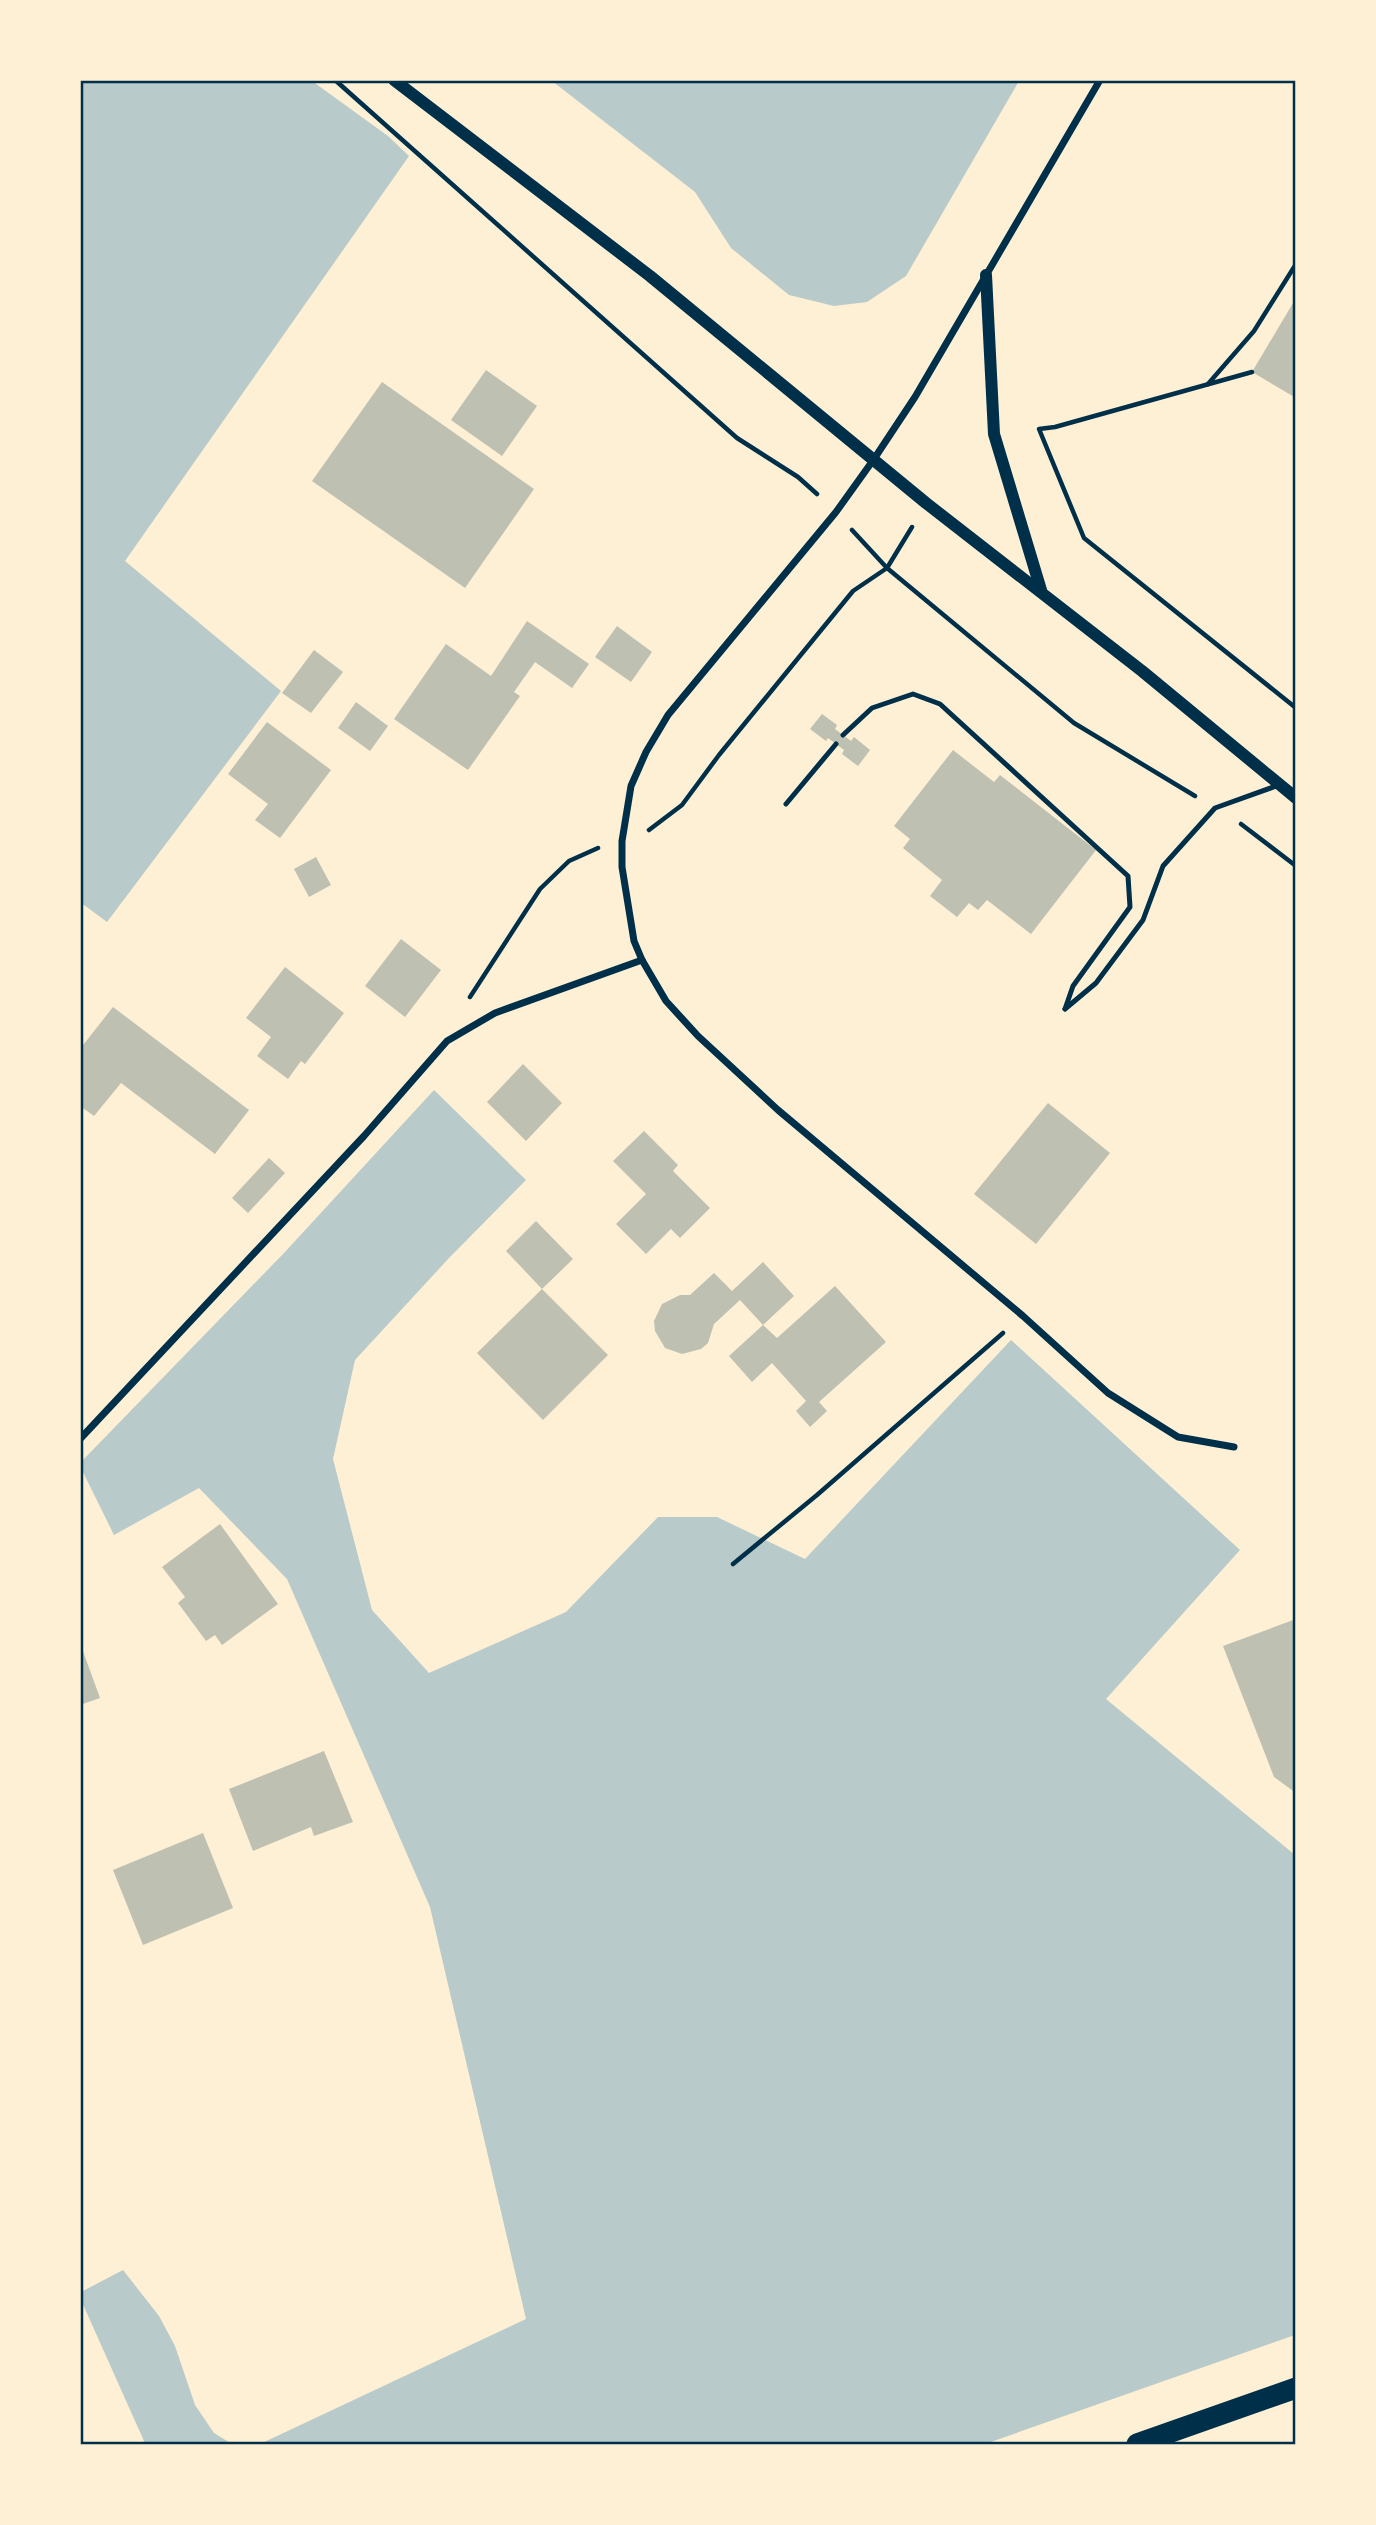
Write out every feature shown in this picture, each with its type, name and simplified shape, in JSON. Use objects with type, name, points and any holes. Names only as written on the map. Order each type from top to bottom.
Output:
[{"type":"highway","points":[[1137,2445],[1296,2388]]},
{"type":"street","points":[[394,80],[650,275],[926,503],[1041,590],[1296,798]]},
{"type":"street","points":[[1100,80],[915,397],[874,458],[835,512],[668,715],[646,752],[631,786],[622,867],[634,941],[642,960],[666,1001],[698,1036],[778,1110],[1023,1316],[1108,1393],[1178,1437],[1234,1447]]},
{"type":"street","points":[[986,275],[994,434],[1041,590]]},
{"type":"street","points":[[80,1439],[364,1136],[447,1041],[495,1013],[642,960]]},
{"type":"lane","points":[[843,735],[872,708],[913,694],[940,704],[1128,876],[1130,907],[1073,986],[1065,1009],[1096,984],[1143,920],[1163,866],[1215,808],[1279,785]]},
{"type":"lane","points":[[786,804],[836,744]]},
{"type":"path","points":[[335,80],[737,438],[799,477],[887,568],[1074,723],[1255,833],[1296,866]]},
{"type":"path","points":[[1208,384],[1255,331],[1296,264]]},
{"type":"path","points":[[1252,372],[1055,427],[1039,429],[1084,538],[1296,708]]},
{"type":"path","points":[[457,1035],[470,998],[540,889],[569,861],[651,829],[682,805],[719,755],[853,591],[887,568],[926,503]]},
{"type":"path","points":[[733,1564],[817,1495],[1023,1316]]},
{"type":"shaded area","points":[[80,81],[312,81],[388,136],[409,156],[125,561],[281,691],[107,922],[80,902]]},
{"type":"shaded area","points":[[552,81],[1019,81],[906,276],[867,302],[834,306],[789,295],[731,248],[695,192]]},
{"type":"shaded area","points":[[434,1090],[526,1180],[449,1258],[355,1360],[333,1459],[372,1610],[429,1673],[566,1612],[658,1517],[717,1517],[805,1559],[1011,1340],[1240,1550],[1106,1699],[1295,1855],[1295,2335],[985,2444],[260,2444],[526,2319],[430,1907],[287,1579],[199,1488],[114,1535],[81,1468],[81,1462],[284,1253]]},
{"type":"shaded area","points":[[123,2270],[159,2316],[175,2346],[195,2405],[214,2433],[232,2444],[142,2444],[144,2441],[81,2300],[81,2292]]},
{"type":"building","points":[[1296,298],[1296,398],[1252,372]]},
{"type":"building","points":[[486,370],[537,406],[502,456],[451,420]]},
{"type":"building","points":[[382,382],[534,489],[465,588],[312,481]]},
{"type":"building","points":[[527,621],[589,664],[572,688],[535,662],[514,692],[520,696],[468,770],[394,719],[446,644],[491,676]]},
{"type":"building","points":[[617,626],[652,652],[631,682],[595,657]]},
{"type":"building","points":[[314,650],[343,672],[311,713],[282,693]]},
{"type":"building","points":[[356,702],[388,726],[370,751],[338,728]]},
{"type":"building","points":[[822,714],[837,725],[835,729],[851,741],[854,737],[870,750],[858,766],[842,754],[844,750],[810,729]]},
{"type":"building","points":[[267,722],[331,770],[280,838],[255,820],[268,804],[228,774]]},
{"type":"building","points":[[953,750],[994,782],[1000,775],[1096,850],[1031,934],[987,900],[978,910],[969,903],[957,917],[930,896],[942,880],[903,848],[910,839],[894,826]]},
{"type":"building","points":[[316,857],[331,885],[309,897],[294,869]]},
{"type":"building","points":[[401,939],[441,970],[405,1017],[365,986]]},
{"type":"building","points":[[285,967],[344,1013],[305,1064],[301,1061],[288,1079],[257,1056],[271,1037],[246,1018]]},
{"type":"building","points":[[113,1007],[249,1110],[215,1154],[121,1083],[94,1116],[80,1106],[80,1049]]},
{"type":"building","points":[[523,1064],[562,1103],[526,1141],[487,1102]]},
{"type":"building","points":[[1048,1103],[1110,1153],[1036,1244],[974,1194]]},
{"type":"building","points":[[644,1131],[678,1165],[673,1171],[710,1208],[680,1238],[671,1229],[646,1254],[616,1224],[646,1194],[613,1161]]},
{"type":"building","points":[[269,1158],[285,1173],[248,1213],[232,1198]]},
{"type":"building","points":[[536,1221],[573,1259],[542,1289],[506,1251]]},
{"type":"building","points":[[763,1262],[794,1296],[763,1325],[740,1300],[714,1324],[708,1343],[701,1349],[682,1354],[665,1348],[655,1331],[654,1321],[662,1304],[680,1295],[690,1295],[714,1273],[732,1291]]},
{"type":"building","points":[[835,1286],[886,1342],[819,1402],[827,1411],[810,1427],[796,1411],[806,1401],[772,1363],[752,1382],[729,1356],[763,1325],[777,1338]]},
{"type":"building","points":[[542,1289],[608,1355],[543,1420],[477,1353]]},
{"type":"building","points":[[220,1524],[278,1604],[222,1645],[215,1635],[206,1641],[178,1603],[185,1597],[162,1567]]},
{"type":"building","points":[[1296,1619],[1296,1793],[1274,1777],[1223,1646]]},
{"type":"building","points":[[80,1643],[100,1698],[80,1705]]},
{"type":"building","points":[[324,1751],[353,1822],[314,1836],[311,1827],[253,1851],[229,1789]]},
{"type":"building","points":[[203,1833],[233,1908],[143,1945],[113,1870]]}]
